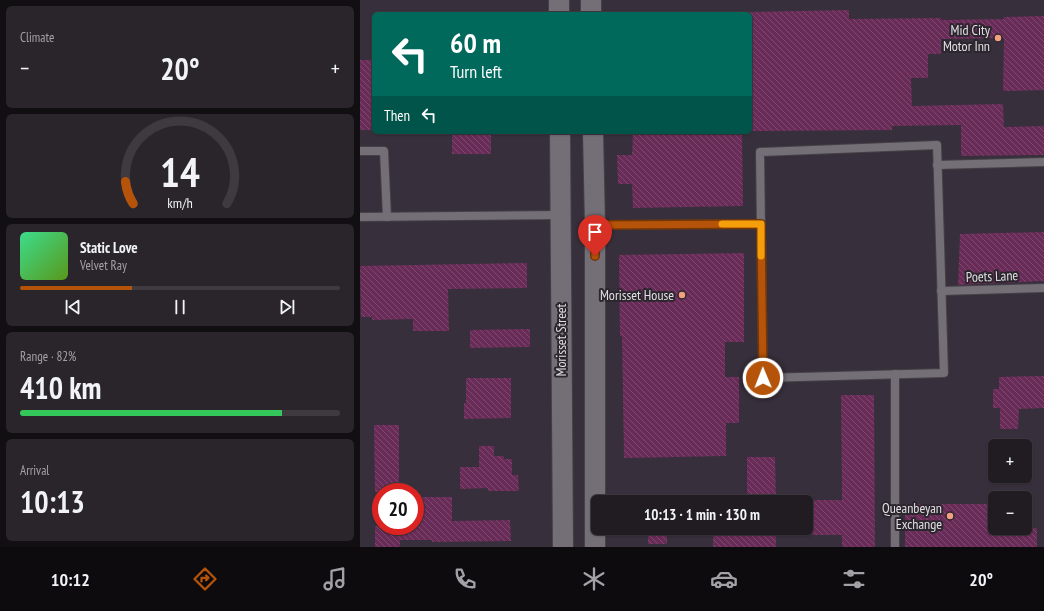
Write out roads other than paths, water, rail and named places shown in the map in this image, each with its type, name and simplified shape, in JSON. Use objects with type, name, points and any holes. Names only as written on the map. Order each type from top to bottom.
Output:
[{"type":"street","points":[[559,0],[559,12]]},
{"type":"street","points":[[591,0],[591,12]]},
{"type":"street","name":"Morisset Street","points":[[560,134],[563,547]]},
{"type":"street","points":[[593,134],[595,225],[595,547]]},
{"type":"lane","points":[[936,145],[944,373],[763,378],[761,224],[760,152],[936,145]]},
{"type":"lane","points":[[360,151],[384,151],[387,217]]},
{"type":"lane","points":[[937,165],[1044,162]]},
{"type":"lane","points":[[360,217],[561,215]]},
{"type":"lane","points":[[595,225],[761,224]]},
{"type":"lane","name":"Poets Lane","points":[[942,291],[1044,288]]},
{"type":"lane","points":[[895,374],[895,547]]},
{"type":"place","name":"Mid City Motor Inn","points":[[998,38]]},
{"type":"place","name":"Morisset House","points":[[682,295]]},
{"type":"place","name":"Queanbeyan Exchange","points":[[950,516]]}]
